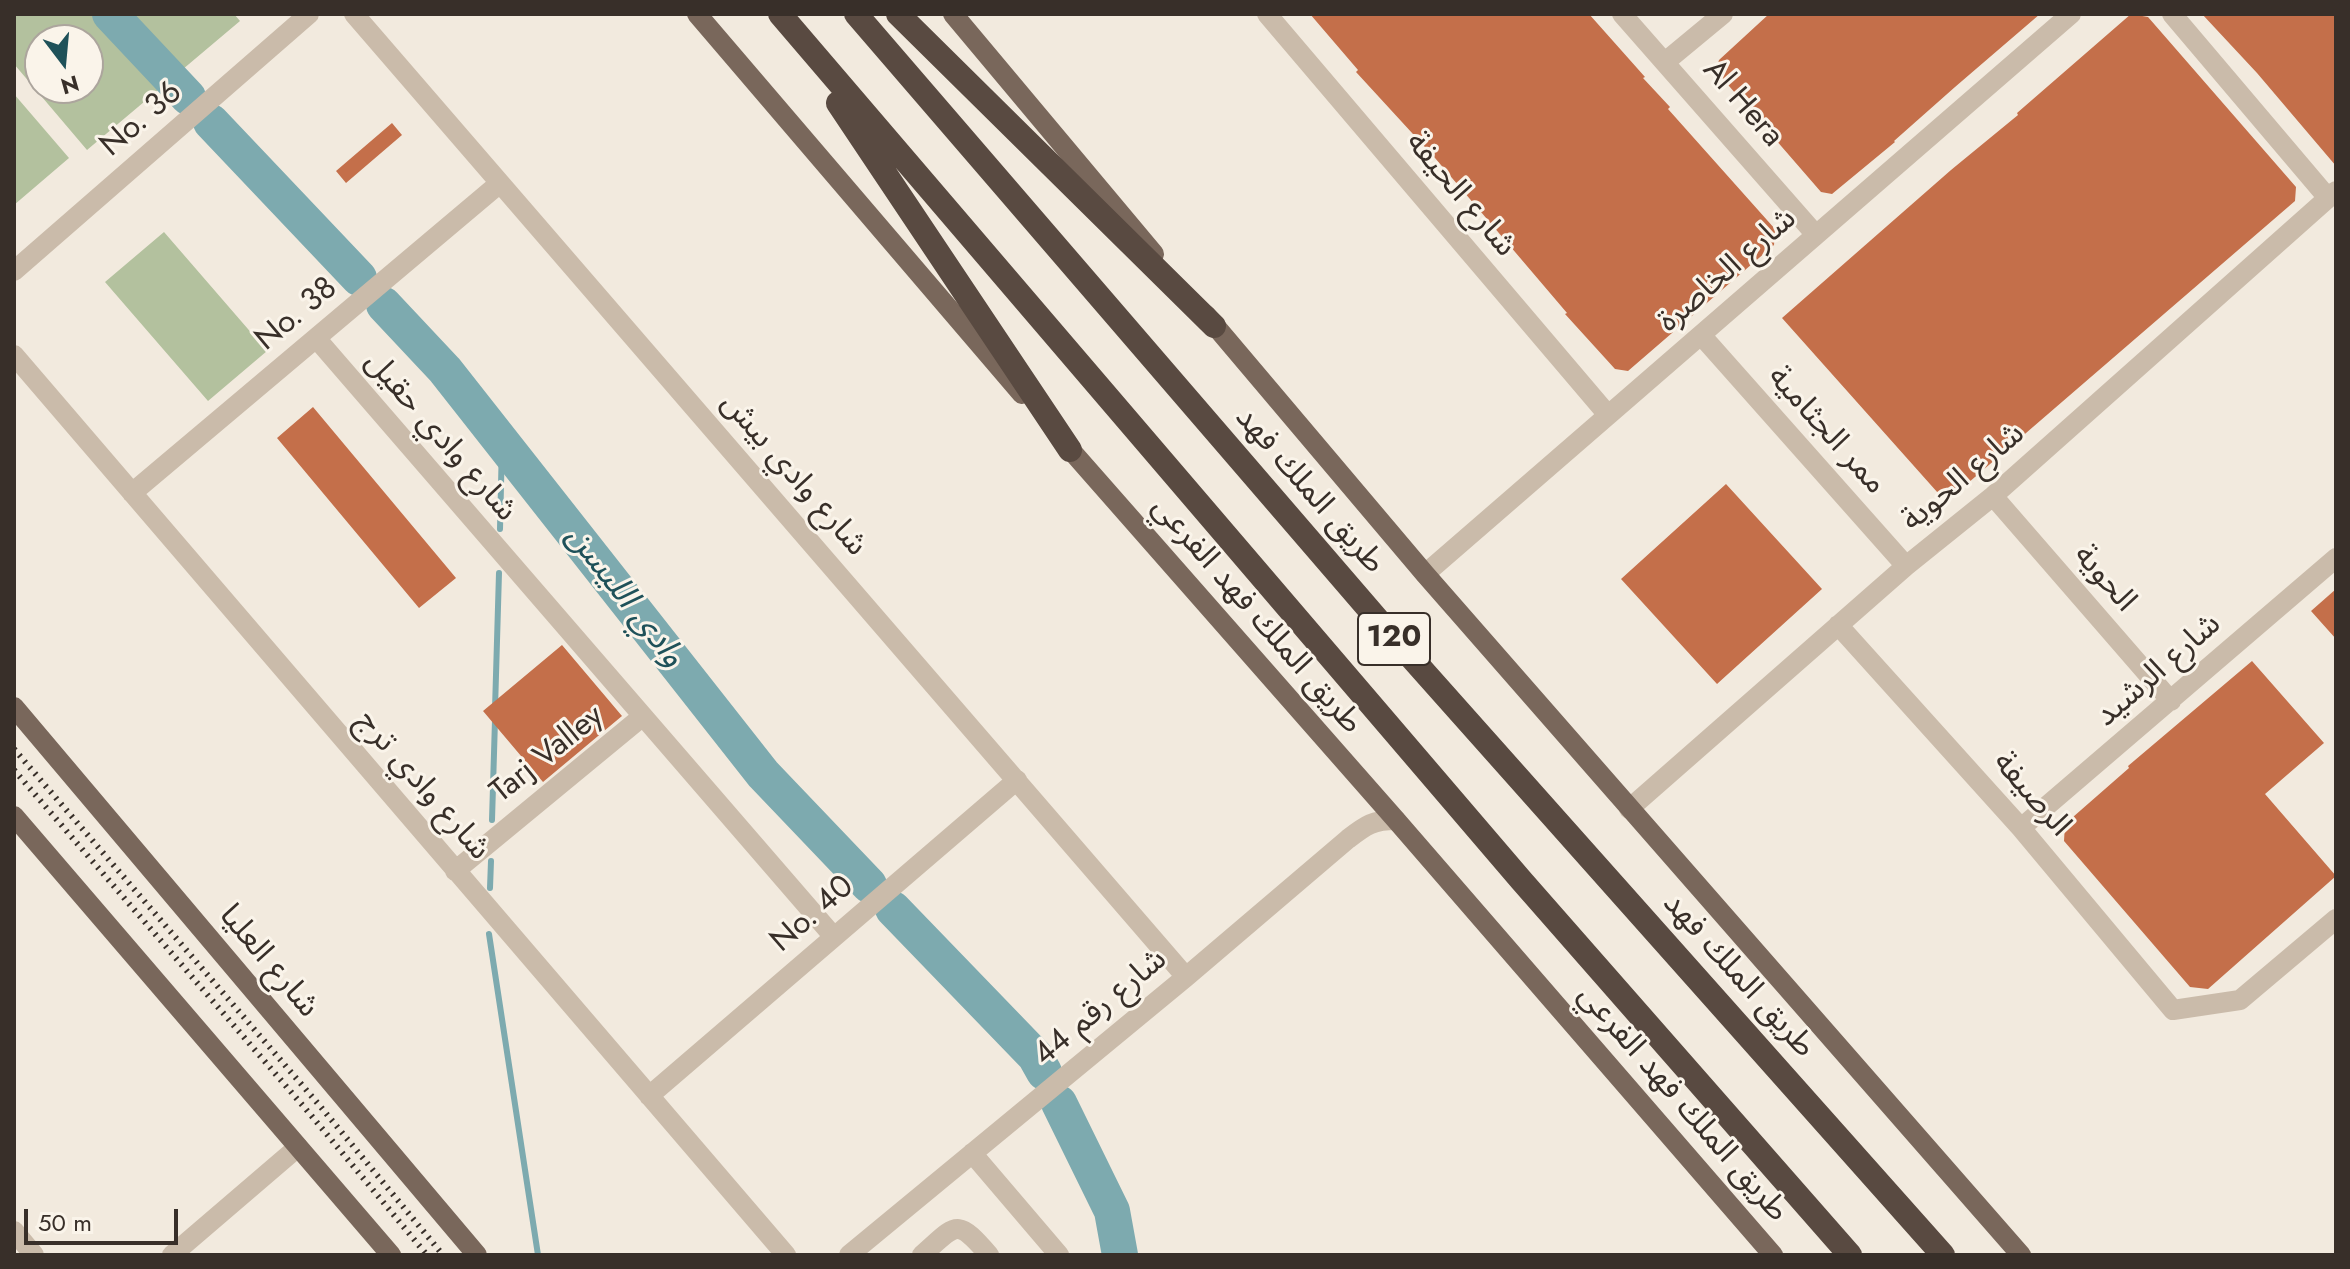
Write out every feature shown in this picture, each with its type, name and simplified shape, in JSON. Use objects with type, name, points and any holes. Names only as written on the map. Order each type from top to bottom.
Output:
[{"type":"highway","points":[[779,14],[1070,450]]},
{"type":"highway","name":"120","points":[[779,14],[1510,868],[1850,1255]]},
{"type":"highway","name":"طريق الملك فهد","points":[[856,14],[1385,628],[1943,1255]]},
{"type":"highway","points":[[898,14],[1214,326]]},
{"type":"main road","name":"طريق الملك فهد الفرعي","points":[[697,14],[1070,450],[1773,1255]]},
{"type":"main road","points":[[953,14],[1425,574],[2021,1255]]},
{"type":"main road","name":"شارع العليا","points":[[14,707],[477,1255]]},
{"type":"main road","points":[[14,816],[391,1255]]},
{"type":"street","name":"No. 36","points":[[14,271],[309,14]]},
{"type":"street","name":"شارع وادي بيش","points":[[354,14],[1186,977]]},
{"type":"street","name":"شارع الحيفة","points":[[1267,14],[1608,415]]},
{"type":"street","name":"Al Hera","points":[[1622,14],[1816,235]]},
{"type":"street","points":[[1665,62],[1723,14]]},
{"type":"street","name":"شارع الخاصرة","points":[[1425,574],[2071,14]]},
{"type":"street","points":[[2172,14],[2332,194]]},
{"type":"street","name":"No. 38","points":[[132,493],[500,183]]},
{"type":"street","name":"شارع الحوية","points":[[1629,809],[1906,566],[1993,496],[2332,194]]},
{"type":"street","name":"ممر الجثامية","points":[[1701,335],[1906,566]]},
{"type":"street","name":"شارع وادي حقيل","points":[[316,338],[834,937]]},
{"type":"street","name":"شارع وادي ترج","points":[[14,355],[786,1255]]},
{"type":"street","name":"الحوية","points":[[1993,496],[2171,701]]},
{"type":"street","name":"شارع الرشيد","points":[[2021,828],[2336,558]]},
{"type":"street","name":"الرصيفة","points":[[1838,625],[2021,828],[2173,1010],[2240,1000],[2336,919]]},
{"type":"street","name":"Tarj Valley","points":[[455,871],[643,716]]},
{"type":"street","name":"No. 40","points":[[649,1096],[1017,780]]},
{"type":"street","name":"شارع رقم 44","points":[[854,1253],[1365,826],[1378,820],[1396,820]]},
{"type":"street","points":[[172,1255],[298,1147]]},
{"type":"street","points":[[972,1153],[1059,1255]]},
{"type":"street","points":[[922,1255],[948,1232],[958,1228],[968,1231],[989,1255]]},
{"type":"street","points":[[14,1231],[34,1255]]},
{"type":"green space","points":[[14,14],[234,14],[240,21],[87,150],[48,104],[104,104],[104,24],[24,24],[24,76],[14,64]]},
{"type":"green space","points":[[14,94],[69,158],[14,205]]},
{"type":"green space","points":[[164,232],[267,351],[208,401],[105,282]]},
{"type":"building","points":[[1310,14],[1589,14],[1670,107],[1668,109],[1775,229],[1774,245],[1628,371],[1615,369],[1435,158],[1356,72],[1358,70]]},
{"type":"building","points":[[1769,14],[2040,14],[1832,194],[1821,192],[1716,71],[1719,60]]},
{"type":"building","points":[[2131,14],[2148,17],[2296,187],[2295,201],[1946,502],[1782,318]]},
{"type":"building","points":[[2202,14],[2336,14],[2336,166],[2257,73]]},
{"type":"building","points":[[392,123],[402,135],[346,183],[336,171]]},
{"type":"building","points":[[313,407],[456,578],[419,608],[277,438]]},
{"type":"building","points":[[1726,484],[1822,589],[1717,684],[1621,579]]},
{"type":"building","points":[[2336,589],[2336,639],[2311,611]]},
{"type":"building","points":[[562,645],[622,716],[543,782],[483,711]]},
{"type":"building","points":[[2252,661],[2324,743],[2265,794],[2336,876],[2208,989],[2190,987],[2064,841],[2065,824]]},
{"type":"waterway","name":"وادي الليسن","points":[[110,14],[188,97]]},
{"type":"waterway","name":"وادي الليسن","points":[[211,122],[359,278]]},
{"type":"waterway","name":"وادي الليسن","points":[[384,305],[445,370],[763,774],[869,885]]},
{"type":"waterway","points":[[500,529],[502,442]]},
{"type":"waterway","points":[[495,709],[499,573]]},
{"type":"waterway","points":[[492,820],[495,720]]},
{"type":"waterway","points":[[490,888],[491,861]]},
{"type":"waterway","name":"وادي الليسن","points":[[893,909],[1035,1056],[1044,1072]]},
{"type":"waterway","points":[[489,934],[538,1255]]},
{"type":"waterway","name":"وادي الليسن","points":[[1059,1103],[1112,1211],[1120,1255]]},
{"type":"railway","points":[[14,749],[320,1106],[443,1255]]},
{"type":"railway","points":[[14,770],[427,1255]]}]
